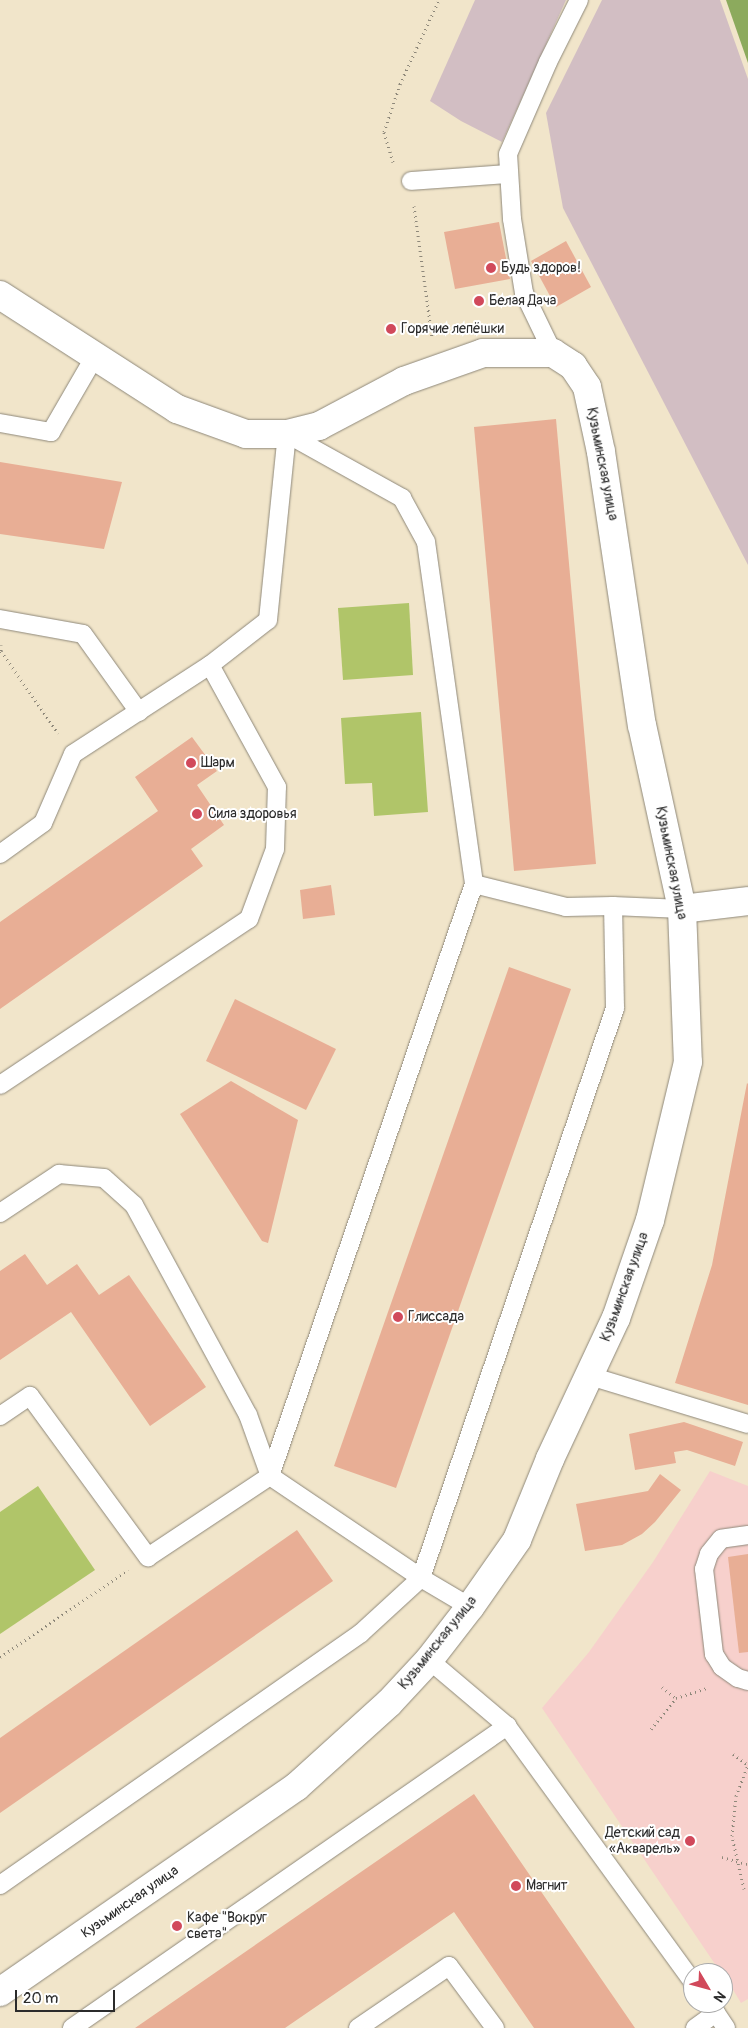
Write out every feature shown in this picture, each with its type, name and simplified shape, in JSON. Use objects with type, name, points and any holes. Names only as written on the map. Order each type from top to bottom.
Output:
[{"type":"street","points":[[0,295],[177,409],[246,434],[287,434],[320,426],[404,380],[483,354],[553,353]]},
{"type":"street","name":"Кузьминская улица","points":[[0,1992],[296,1787],[389,1703],[429,1660],[470,1607],[517,1540],[550,1459],[616,1318],[650,1220],[688,1062],[682,909],[642,725],[612,518],[587,387],[573,366],[553,353]]},
{"type":"street","points":[[682,909],[748,901]]},
{"type":"lane","points":[[553,353],[524,293],[512,219],[508,154],[548,62],[579,0]]},
{"type":"lane","points":[[411,181],[509,174]]},
{"type":"lane","points":[[0,423],[52,432],[95,356]]},
{"type":"lane","points":[[0,854],[43,823],[73,754],[210,665],[268,620],[287,434],[402,498],[426,542],[474,884],[270,1476],[148,1557],[30,1396],[0,1416]]},
{"type":"lane","points":[[1,619],[83,634],[139,712]]},
{"type":"lane","points":[[0,1085],[249,919],[275,848],[277,787],[210,665]]},
{"type":"lane","points":[[474,884],[566,907],[613,906],[682,909]]},
{"type":"lane","points":[[0,1885],[361,1633],[421,1578],[615,1008],[613,906]]},
{"type":"lane","points":[[0,1213],[59,1174],[104,1178],[134,1205],[248,1415],[270,1476],[421,1578],[470,1607]]},
{"type":"lane","points":[[590,1376],[748,1424]]},
{"type":"lane","points":[[743,1680],[722,1667],[714,1654],[704,1569],[709,1554],[721,1539],[748,1535]]},
{"type":"lane","points":[[429,1660],[506,1726],[683,1968]]},
{"type":"lane","points":[[72,2028],[506,1726]]},
{"type":"lane","points":[[358,2028],[449,1966],[495,2028]]},
{"type":"lane","points":[[695,2028],[708,2013]]},
{"type":"lane","points":[[716,2013],[726,2028]]},
{"type":"path","points":[[1,619],[1,651],[73,754]]},
{"type":"path","points":[[0,1657],[148,1557]]},
{"type":"path","points":[[651,1729],[676,1698],[743,1680]]},
{"type":"path","points":[[662,1687],[676,1698]]},
{"type":"path","points":[[733,1754],[748,1764],[736,1796],[732,1836],[744,1889]]},
{"type":"path","points":[[722,1857],[747,1864]]},
{"type":"shaded area","points":[[475,0],[566,0],[502,142],[461,121],[430,101]]},
{"type":"shaded area","points":[[602,0],[720,0],[748,79],[748,565],[563,208],[546,113]]},
{"type":"shaded area","name":"Детский сад «Акварель»","points":[[710,1471],[748,1486],[748,1999],[741,2003],[733,1990],[733,1963],[714,1963],[542,1708],[589,1652],[653,1562]]},
{"type":"green space","points":[[726,0],[748,0],[748,63]]},
{"type":"green space","points":[[409,603],[413,675],[343,680],[338,608]]},
{"type":"green space","points":[[421,712],[428,812],[374,816],[372,783],[345,784],[341,718]]},
{"type":"green space","points":[[38,1486],[95,1570],[0,1634],[0,1512]]},
{"type":"building","points":[[499,222],[510,279],[455,289],[444,232]]},
{"type":"building","points":[[566,241],[591,287],[556,307],[531,261]]},
{"type":"building","points":[[556,419],[596,864],[514,871],[474,427]]},
{"type":"building","points":[[0,462],[122,482],[104,549],[0,534]]},
{"type":"building","points":[[192,737],[217,771],[197,785],[224,825],[191,849],[203,866],[0,1009],[0,922],[158,811],[135,777]]},
{"type":"building","points":[[331,885],[335,915],[303,919],[300,890]]},
{"type":"building","points":[[509,967],[571,989],[396,1488],[334,1466]]},
{"type":"building","points":[[235,999],[336,1049],[306,1110],[206,1061]]},
{"type":"building","points":[[231,1081],[298,1120],[268,1243],[262,1241],[180,1114]]},
{"type":"building","points":[[747,1083],[748,1405],[675,1383],[712,1265]]},
{"type":"building","points":[[25,1254],[47,1285],[77,1264],[99,1295],[129,1275],[206,1387],[150,1426],[71,1312],[0,1360],[0,1271]]},
{"type":"building","points":[[684,1422],[743,1442],[735,1466],[687,1450],[674,1452],[676,1463],[635,1470],[629,1434]]},
{"type":"building","points":[[660,1474],[681,1490],[655,1522],[642,1534],[622,1545],[585,1551],[576,1504],[648,1491]]},
{"type":"building","points":[[297,1530],[333,1581],[0,1813],[0,1738]]},
{"type":"building","points":[[748,1554],[748,1652],[739,1653],[728,1557]]},
{"type":"building","points":[[474,1794],[635,2028],[534,2028],[454,1912],[285,2028],[135,2028]]},
{"type":"place","name":"Будь здоров!","points":[[491,268]]},
{"type":"place","name":"Белая Дача","points":[[479,301]]},
{"type":"place","name":"Горячие лепёшки","points":[[391,329]]},
{"type":"place","name":"Шарм","points":[[191,763]]},
{"type":"place","name":"Сила здоровья","points":[[197,814]]},
{"type":"place","name":"Глиссада","points":[[398,1317]]},
{"type":"place","name":"Детский сад «Акварель»","points":[[690,1841]]},
{"type":"place","name":"Магнит","points":[[516,1886]]},
{"type":"place","name":"Кафе \"Вокруг света\"","points":[[177,1926]]}]
